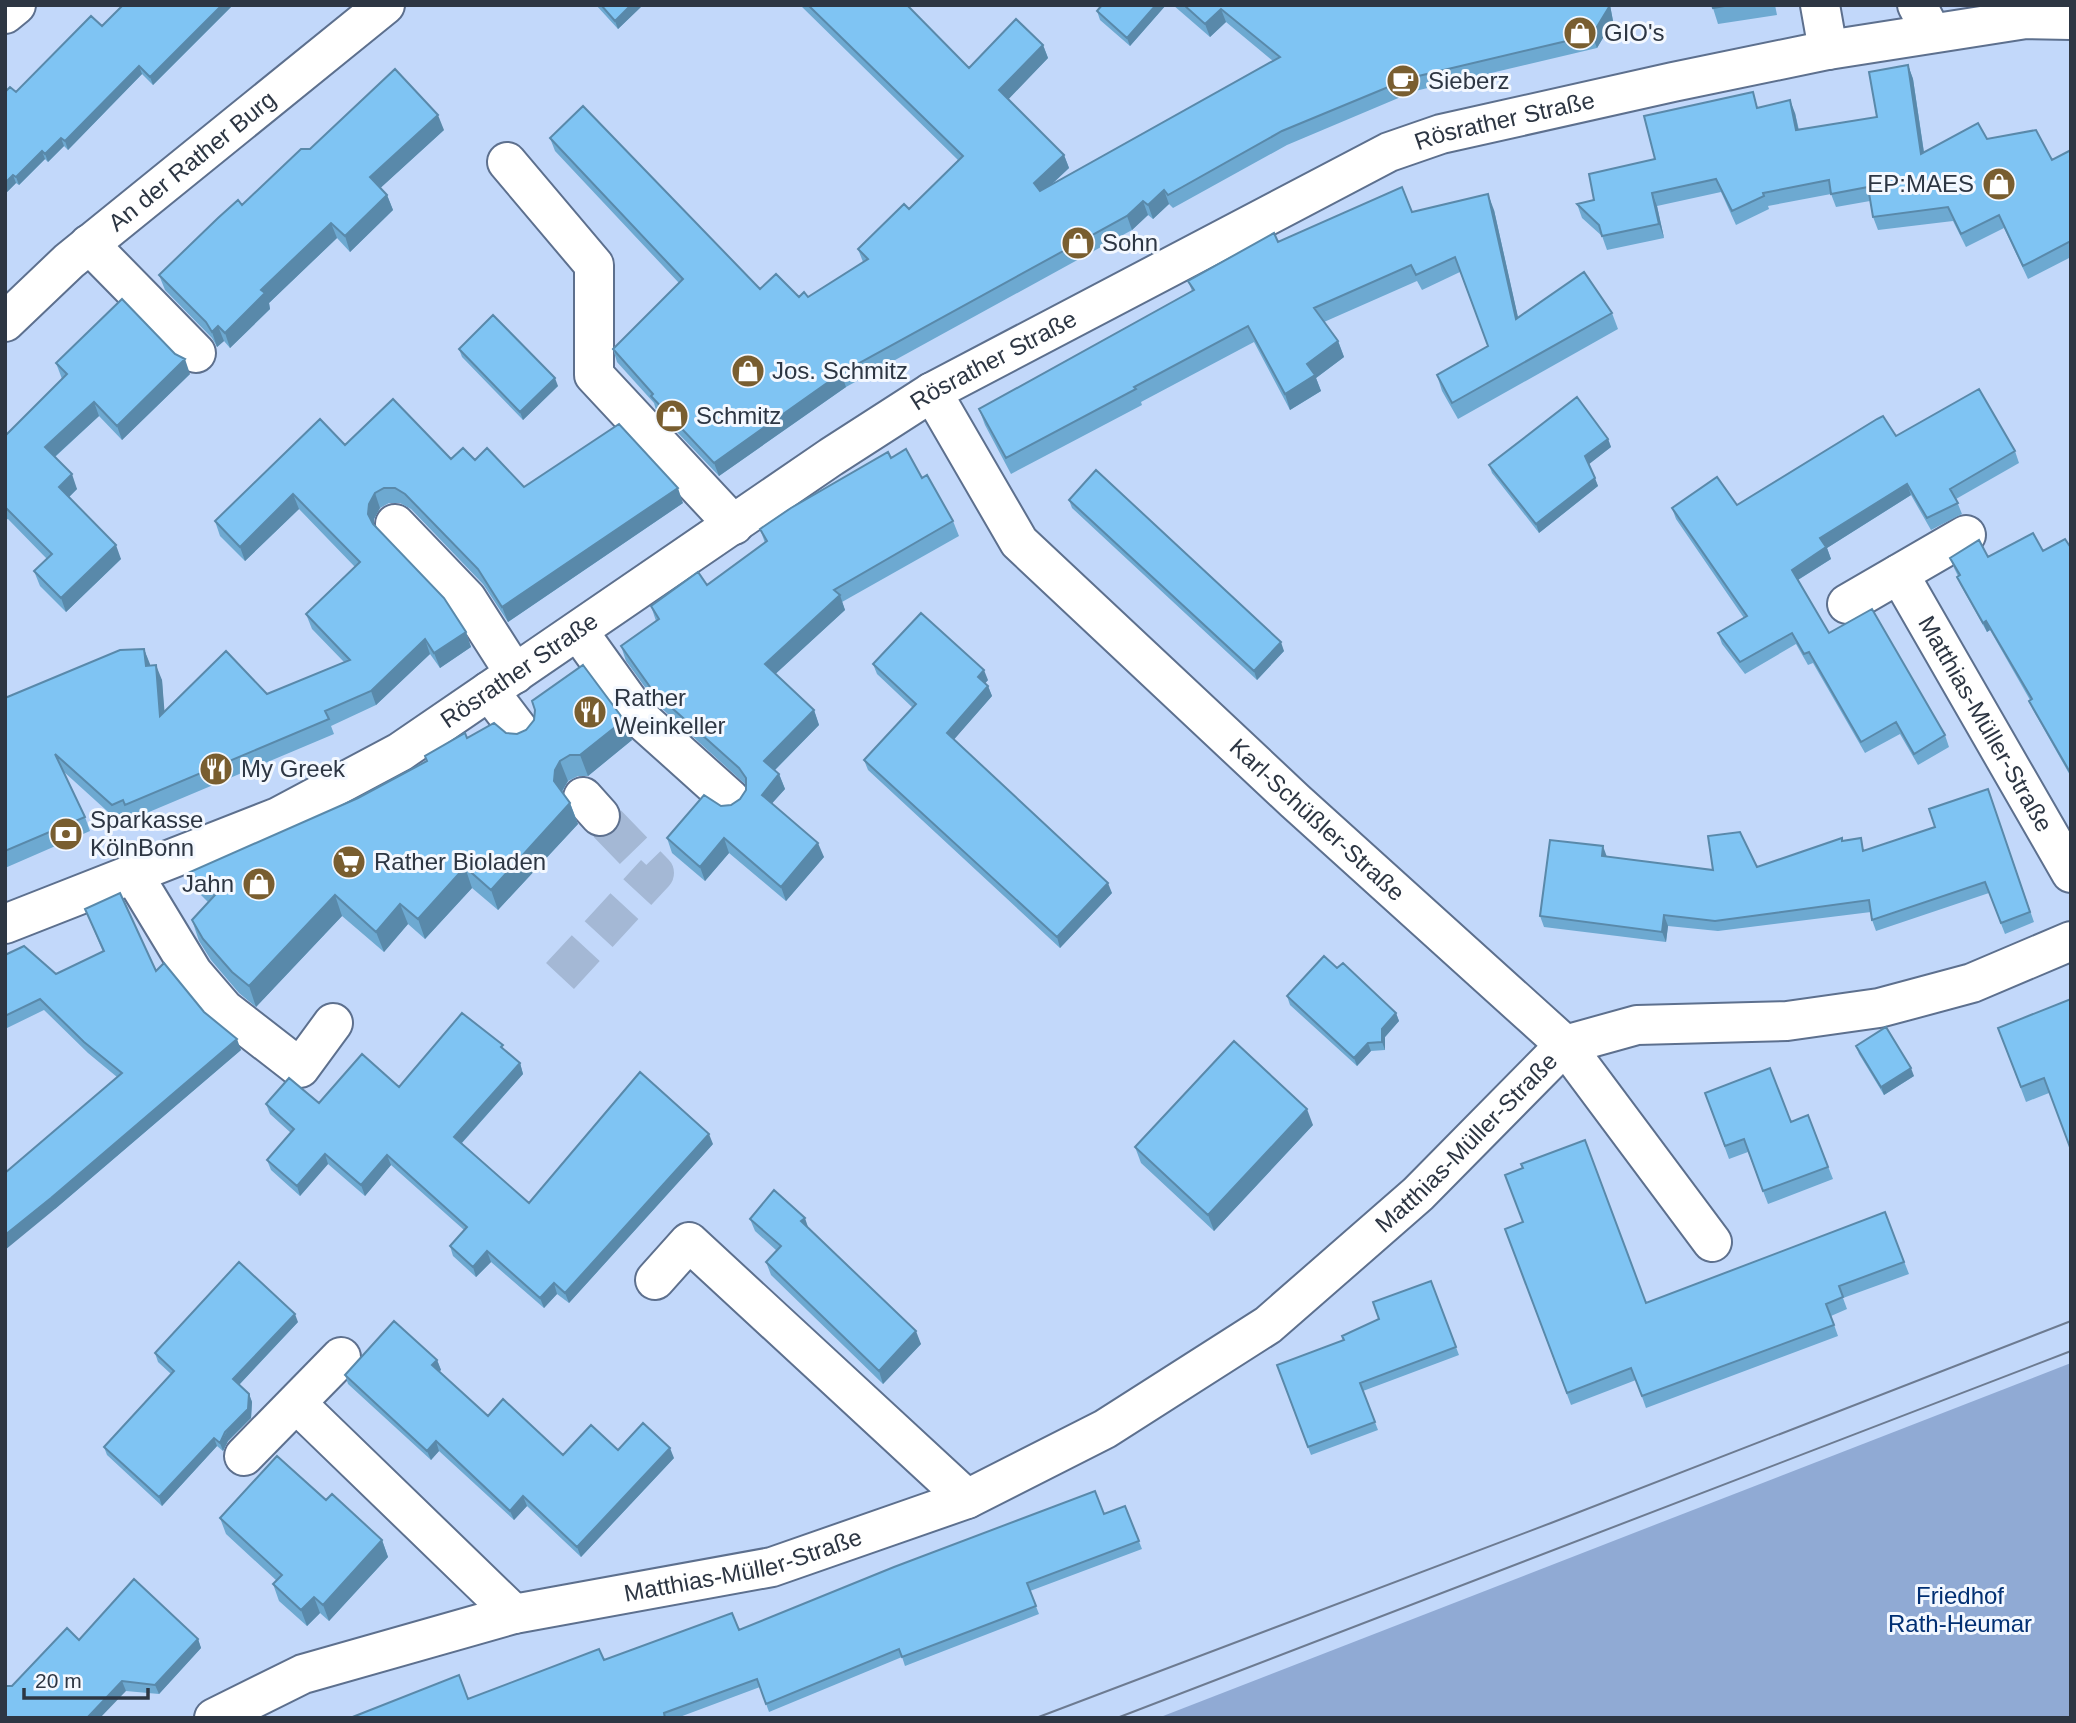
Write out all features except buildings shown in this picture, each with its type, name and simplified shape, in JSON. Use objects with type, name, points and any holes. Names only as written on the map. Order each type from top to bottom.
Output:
[{"type":"street","points":[[5,14],[16,5]]},
{"type":"street","name":"An der Rather Burg","points":[[5,322],[89,244],[384,5]]},
{"type":"street","points":[[1820,5],[1828,50]]},
{"type":"street","name":"Rösrather Straße","points":[[5,924],[278,817],[400,752],[831,457],[932,392],[1389,152],[1441,134],[1828,50],[1924,19],[2071,20]]},
{"type":"street","points":[[507,162],[594,265],[594,375],[734,525]]},
{"type":"street","points":[[89,244],[196,353]]},
{"type":"street","name":"Karl-Schüßler-Straße","points":[[932,392],[1019,542],[1296,801],[1565,1045],[1712,1242]]},
{"type":"street","points":[[395,524],[467,599],[521,733]]},
{"type":"street","points":[[1847,604],[1966,535]]},
{"type":"street","name":"Matthias-Müller-Straße","points":[[1899,574],[2071,873]]},
{"type":"street","points":[[578,631],[642,720],[730,799]]},
{"type":"street","points":[[133,874],[193,973],[224,1009],[300,1068],[333,1023]]},
{"type":"street","name":"Matthias-Müller-Straße","points":[[214,1718],[303,1674],[514,1614],[772,1567],[967,1499],[1105,1429],[1268,1325],[1418,1194],[1565,1045],[1637,1025],[1787,1021],[1879,1008],[1972,983],[2071,941]]},
{"type":"street","points":[[655,1280],[689,1242],[967,1499]]},
{"type":"street","points":[[244,1457],[341,1357]]},
{"type":"street","points":[[297,1405],[514,1614]]},
{"type":"green space","name":"Friedhof Rath-Heumar","points":[[2071,1363],[2071,1718],[1158,1718]]},
{"type":"tunnel","points":[[560,976],[655,873],[600,816]]},
{"type":"tram line","points":[[1036,1718],[1551,1523],[2071,1321]]},
{"type":"tram line","points":[[1117,1718],[2071,1351]]},
{"type":"place","name":"GIO's","points":[[1580,33]]},
{"type":"place","name":"Sieberz","points":[[1403,81]]},
{"type":"place","name":"EP:MAES","points":[[1999,184]]},
{"type":"place","name":"Sohn","points":[[1078,243]]},
{"type":"place","name":"Jos. Schmitz","points":[[748,371]]},
{"type":"place","name":"Schmitz","points":[[672,416]]},
{"type":"place","name":"Rather Weinkeller","points":[[590,712]]},
{"type":"place","name":"My Greek","points":[[216,769]]},
{"type":"place","name":"Sparkasse KölnBonn","points":[[66,834]]},
{"type":"place","name":"Rather Bioladen","points":[[349,862]]},
{"type":"place","name":"Jahn","points":[[259,884]]}]
